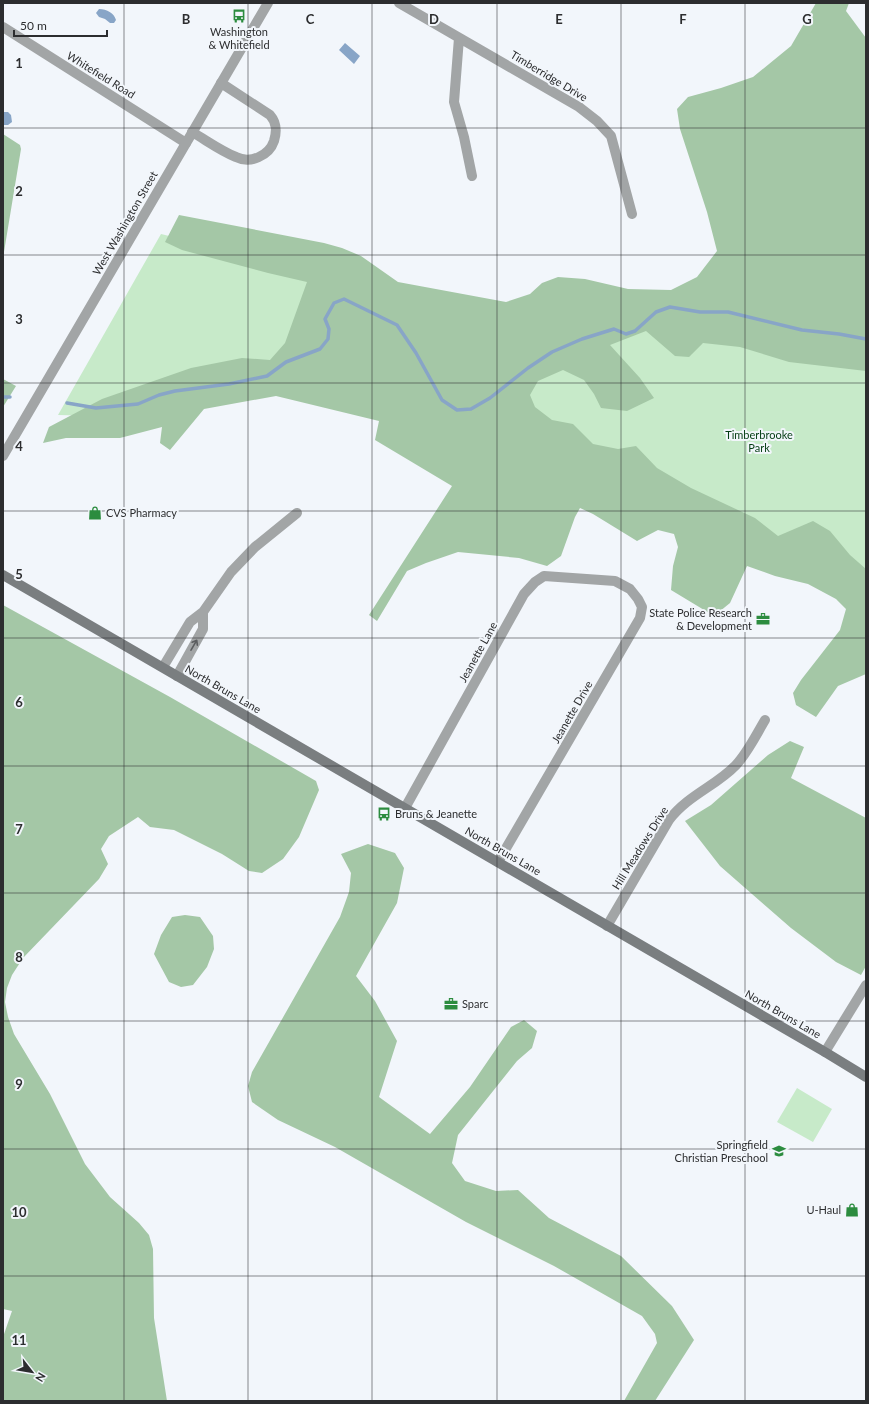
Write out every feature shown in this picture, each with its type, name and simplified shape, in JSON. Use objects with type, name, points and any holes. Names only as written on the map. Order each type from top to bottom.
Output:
[{"type":"main road","name":"North Bruns Lane","points":[[3,575],[826,1052],[866,1077]]},
{"type":"street","name":"West Washington Street","points":[[3,456],[268,3]]},
{"type":"street","name":"Timberridge Drive","points":[[399,3],[578,106],[597,121],[610,136],[632,214]]},
{"type":"street","name":"Whitefield Road","points":[[3,27],[186,143]]},
{"type":"street","points":[[459,38],[454,102],[464,137],[472,176]]},
{"type":"street","points":[[192,132],[237,158],[256,158],[264,154],[273,145],[277,133],[275,121],[270,115],[221,83]]},
{"type":"street","points":[[163,668],[190,622],[203,612],[225,580],[258,545],[297,513]]},
{"type":"street","name":"Jeanette Lane","points":[[405,808],[524,594],[534,582],[544,576],[615,581]]},
{"type":"street","name":"Jeanette Drive","points":[[498,862],[640,618],[642,607],[638,599],[630,589],[615,581]]},
{"type":"street","points":[[177,676],[203,628],[203,612]]},
{"type":"street","name":"Hill Meadows Drive","points":[[607,926],[676,811],[687,801],[736,765],[746,753],[764,720]]},
{"type":"street","points":[[826,1052],[866,985]]},
{"type":"green space","points":[[816,3],[849,3],[846,11],[866,38],[866,371],[789,362],[740,347],[703,343],[689,357],[675,356],[646,331],[610,345],[640,378],[654,398],[627,411],[601,408],[594,394],[584,380],[563,370],[538,381],[530,395],[535,407],[552,420],[573,424],[593,444],[618,449],[636,446],[657,468],[691,488],[755,518],[778,536],[813,521],[830,531],[850,555],[866,569],[866,674],[838,686],[816,717],[796,705],[793,693],[801,680],[840,630],[846,609],[836,599],[808,584],[775,576],[747,566],[730,603],[714,616],[671,590],[673,566],[678,547],[674,534],[658,530],[637,541],[593,514],[580,508],[575,517],[561,556],[547,566],[519,558],[458,552],[407,571],[377,621],[369,615],[452,486],[375,440],[379,421],[276,396],[204,409],[170,450],[160,443],[162,427],[120,438],[66,438],[43,443],[49,427],[102,399],[191,368],[242,358],[270,360],[285,343],[307,282],[182,250],[165,242],[179,215],[324,243],[342,248],[361,256],[398,282],[506,302],[530,294],[542,283],[558,277],[585,279],[628,289],[671,290],[697,277],[717,251],[707,212],[680,129],[677,109],[688,97],[753,77],[791,46]]},
{"type":"green space","points":[[3,134],[20,145],[21,149],[3,258]]},
{"type":"green space","name":"Timberbrooke Park","points":[[161,234],[349,280],[502,315],[641,311],[866,358],[866,599],[295,382],[98,416],[58,415]]},
{"type":"green space","points":[[3,379],[16,386],[3,407]]},
{"type":"green space","points":[[3,605],[170,697],[316,781],[319,790],[299,837],[283,859],[262,873],[249,871],[222,854],[174,830],[150,827],[138,817],[109,836],[101,849],[108,864],[99,879],[23,958],[12,975],[7,988],[5,1002],[14,1034],[50,1094],[85,1164],[110,1197],[139,1223],[149,1235],[153,1249],[154,1318],[167,1401],[3,1401],[3,1337],[12,1311],[3,1309]]},
{"type":"green space","points":[[790,741],[804,747],[791,778],[866,818],[866,966],[861,975],[836,962],[791,928],[720,866],[685,821],[711,805],[768,755]]},
{"type":"green space","points":[[368,844],[395,853],[404,868],[397,903],[356,976],[375,1001],[397,1041],[379,1097],[430,1134],[470,1087],[511,1027],[524,1020],[537,1031],[532,1048],[517,1061],[458,1135],[452,1163],[465,1181],[496,1191],[518,1190],[549,1218],[621,1256],[672,1306],[694,1340],[655,1401],[624,1401],[657,1343],[655,1334],[642,1316],[554,1266],[466,1222],[335,1147],[278,1120],[252,1102],[248,1086],[252,1072],[340,917],[349,892],[351,873],[341,854]]},
{"type":"green space","points":[[185,915],[200,917],[213,936],[214,949],[207,967],[193,985],[181,987],[169,982],[154,954],[161,935],[172,917]]},
{"type":"green space","points":[[797,1088],[832,1109],[813,1142],[777,1122]]},
{"type":"water","points":[[99,9],[112,13],[116,20],[114,23],[110,23],[99,17],[96,13]]},
{"type":"water","points":[[345,43],[360,56],[354,64],[339,50]]},
{"type":"water","points":[[3,112],[8,112],[11,115],[12,122],[8,125],[3,125]]},
{"type":"waterway","points":[[67,403],[96,408],[138,404],[159,395],[175,391],[229,384],[267,376],[286,362],[320,349],[328,339],[329,329],[325,319],[334,303],[344,299],[397,325],[416,353],[442,400],[457,410],[471,409],[490,398],[528,368],[552,352],[582,339],[614,329],[626,334],[635,331],[656,312],[670,307],[700,312],[728,312],[802,330],[866,339]]},
{"type":"waterway","points":[[3,397],[10,397]]},
{"type":"place","name":"Washington & Whitefield","points":[[239,16]]},
{"type":"place","name":"CVS Pharmacy","points":[[95,513]]},
{"type":"place","name":"State Police Research & Development","points":[[763,619]]},
{"type":"place","name":"Bruns & Jeanette","points":[[384,814]]},
{"type":"place","name":"Sparc","points":[[451,1004]]},
{"type":"place","name":"Springfield Christian Preschool","points":[[779,1151]]},
{"type":"place","name":"U-Haul","points":[[852,1210]]}]
